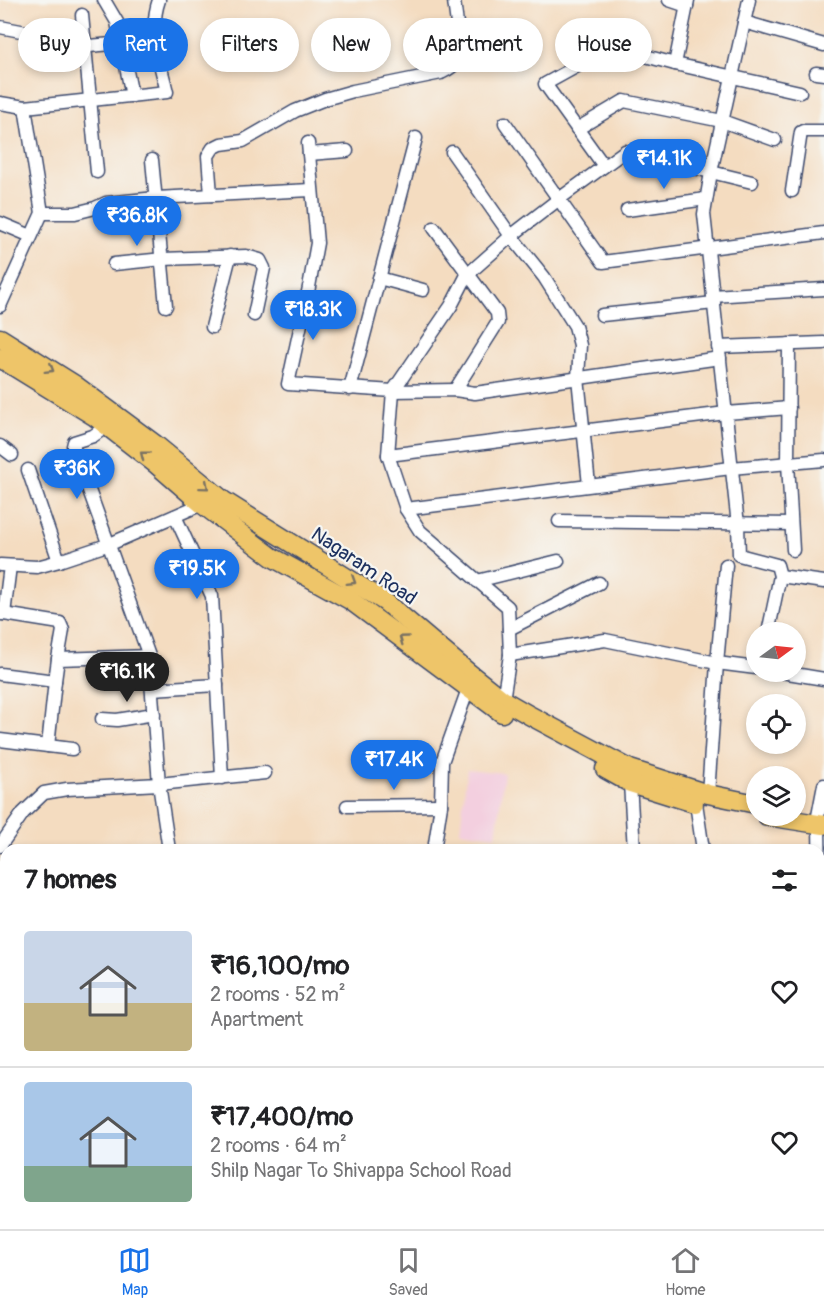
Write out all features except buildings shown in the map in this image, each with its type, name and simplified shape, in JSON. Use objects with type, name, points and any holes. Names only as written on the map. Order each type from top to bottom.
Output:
[{"type":"main road","name":"Nagaram Road","points":[[0,338],[75,385],[156,444],[224,501],[384,601],[468,689],[495,709],[630,783],[746,811]]},
{"type":"main road","name":"Nagaram Road","points":[[0,358],[94,416],[157,465],[202,504],[272,557],[350,600],[529,716],[630,769],[702,799],[746,803]]},
{"type":"main road","points":[[806,815],[821,820]]},
{"type":"main road","points":[[806,819],[821,820]]},
{"type":"street","points":[[104,0],[117,22],[132,96]]},
{"type":"street","points":[[0,103],[25,107],[167,92],[154,38],[155,12],[159,0]]},
{"type":"street","points":[[211,195],[208,156],[213,148],[243,141],[295,111],[325,99],[441,73],[449,69],[458,59],[459,51],[454,0]]},
{"type":"street","points":[[669,0],[688,3],[675,64]]},
{"type":"street","points":[[749,0],[704,214],[738,525],[739,555],[777,565],[780,576],[770,622]]},
{"type":"street","points":[[744,22],[824,45]]},
{"type":"street","points":[[0,27],[18,30]]},
{"type":"street","points":[[604,166],[545,84],[612,47],[675,64],[800,92]]},
{"type":"street","points":[[88,72],[97,172]]},
{"type":"street","points":[[577,129],[624,101],[722,121],[775,140]]},
{"type":"street","points":[[0,306],[42,213],[25,107]]},
{"type":"street","points":[[505,123],[603,262],[824,233]]},
{"type":"street","points":[[792,191],[801,132],[803,130],[824,131]]},
{"type":"street","points":[[350,388],[416,138]]},
{"type":"street","points":[[347,151],[308,148],[317,243],[288,384],[393,391],[455,390],[476,393],[719,353],[789,344],[824,343]]},
{"type":"street","points":[[504,700],[510,655],[508,607],[420,531],[406,509],[388,454],[393,391],[451,306],[467,275],[511,236],[625,151],[752,182]]},
{"type":"street","points":[[452,152],[543,277],[575,326],[580,345],[578,378],[589,485]]},
{"type":"street","points":[[152,160],[166,306]]},
{"type":"street","points":[[42,213],[75,213],[106,203],[156,198],[311,190]]},
{"type":"street","points":[[627,210],[706,199]]},
{"type":"street","points":[[0,223],[31,236]]},
{"type":"street","points":[[434,228],[497,313],[498,322],[455,390]]},
{"type":"street","points":[[212,327],[230,256]]},
{"type":"street","points":[[114,264],[230,256],[256,258],[264,268],[254,315]]},
{"type":"street","points":[[379,278],[423,290]]},
{"type":"street","points":[[602,315],[713,300],[824,289]]},
{"type":"street","points":[[789,344],[788,463],[793,550]]},
{"type":"street","points":[[388,454],[726,413],[789,408]]},
{"type":"street","points":[[107,426],[93,436],[74,442],[73,446],[149,656],[159,784],[168,844]]},
{"type":"street","points":[[0,446],[12,455]]},
{"type":"street","points":[[406,509],[731,468],[824,460]]},
{"type":"street","points":[[28,470],[59,561]]},
{"type":"street","points":[[48,746],[63,630],[60,623],[2,614],[5,565],[37,567],[59,561],[110,544],[202,504]]},
{"type":"street","points":[[175,516],[212,596],[222,778]]},
{"type":"street","points":[[559,521],[791,524]]},
{"type":"street","points":[[477,580],[558,561]]},
{"type":"street","points":[[703,844],[702,799],[726,566]]},
{"type":"street","points":[[780,576],[824,582]]},
{"type":"street","points":[[509,629],[599,583]]},
{"type":"street","points":[[510,655],[605,640],[746,667]]},
{"type":"street","points":[[58,658],[149,656]]},
{"type":"street","points":[[806,676],[823,679],[824,665]]},
{"type":"street","points":[[0,674],[55,681]]},
{"type":"street","points":[[152,689],[218,685]]},
{"type":"street","points":[[435,844],[441,805],[442,762],[468,689]]},
{"type":"street","points":[[102,719],[117,720],[154,714]]},
{"type":"street","points":[[0,741],[72,749]]},
{"type":"street","points":[[1,844],[23,813],[44,793],[67,789],[159,784],[265,773]]},
{"type":"street","points":[[630,783],[634,844]]},
{"type":"street","points":[[821,844],[824,785]]},
{"type":"street","points":[[347,806],[441,805]]},
{"type":"shaded area","points":[[467,769],[504,773],[496,836],[460,831]]}]
